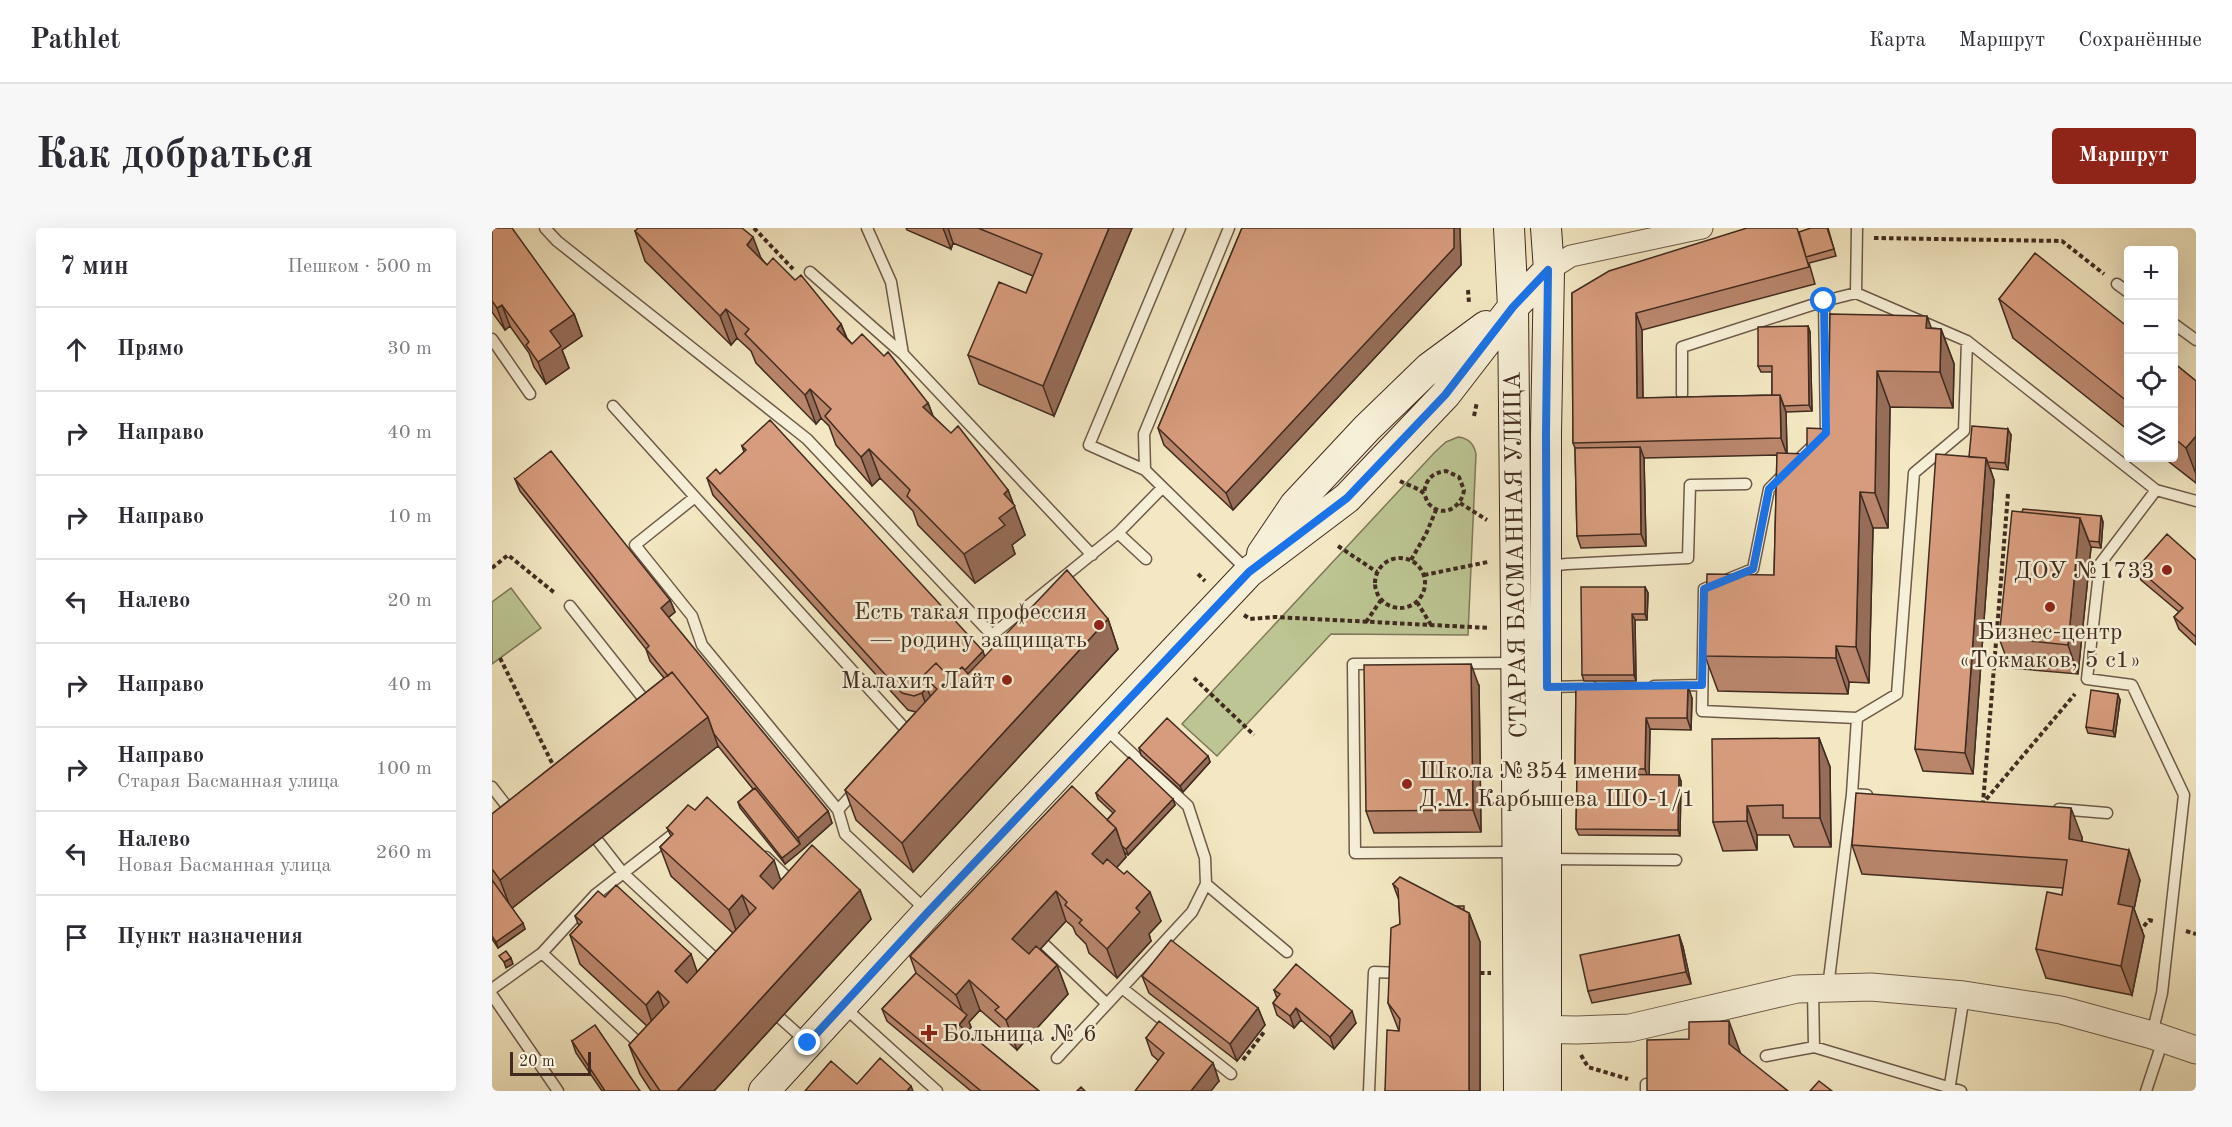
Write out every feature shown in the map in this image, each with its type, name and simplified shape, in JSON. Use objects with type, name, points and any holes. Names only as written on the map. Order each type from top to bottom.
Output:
[{"type":"main road","name":"СТАРАЯ БАСМАННАЯ УЛИЦА","points":[[1509,228],[1513,307],[1516,663],[1532,855],[1532,1029],[1519,1091]]},
{"type":"main road","name":"СТАРАЯ БАСМАННАЯ УЛИЦА","points":[[1532,855],[1547,687],[1548,270],[1546,228]]},
{"type":"main road","points":[[764,1091],[928,912],[971,874],[1103,726],[1249,572],[1295,506],[1367,429],[1429,368],[1513,307],[1548,270]]},
{"type":"main road","name":"СТАРАЯ БАСМАННАЯ УЛИЦА","points":[[1532,1029],[1546,1091]]},
{"type":"street","points":[[1548,270],[1570,256],[1702,228]]},
{"type":"street","points":[[1532,1029],[1630,1028],[1797,989],[1871,987],[1964,995],[2061,1010],[2158,1036],[2196,1050]]},
{"type":"lane","points":[[545,228],[557,241],[807,439],[993,635],[1092,555],[1161,488]]},
{"type":"lane","points":[[867,228],[891,282],[903,354]]},
{"type":"lane","points":[[1180,228],[1089,445],[1145,470],[1249,572]]},
{"type":"lane","points":[[1145,470],[1144,434],[1229,228]]},
{"type":"lane","points":[[1856,233],[1856,293]]},
{"type":"lane","points":[[810,272],[903,354],[1092,555]]},
{"type":"lane","points":[[2117,284],[2124,289]]},
{"type":"lane","points":[[1682,394],[1682,347],[1824,301],[1856,293],[1967,341],[2156,490],[2196,501]]},
{"type":"lane","points":[[1824,301],[1826,433],[1769,489],[1753,569],[1704,589],[1702,711],[1857,718],[1897,694],[1914,472],[1964,431],[1967,341]]},
{"type":"lane","points":[[2178,327],[2196,340]]},
{"type":"lane","points":[[492,339],[530,394]]},
{"type":"lane","points":[[613,406],[909,733],[902,741]]},
{"type":"lane","points":[[1547,566],[1688,558],[1690,485],[1746,484]]},
{"type":"lane","points":[[2146,1091],[2158,1036],[2184,795],[2132,686],[2087,679],[2100,564],[2156,490]]},
{"type":"lane","points":[[695,497],[635,545],[692,616],[702,645],[838,810],[845,834],[928,912]]},
{"type":"lane","points":[[1118,532],[1146,559]]},
{"type":"lane","points":[[570,606],[646,702],[628,716]]},
{"type":"lane","points":[[1516,663],[1353,664],[1354,853],[1532,855],[1676,860]]},
{"type":"lane","points":[[1647,686],[1702,685]]},
{"type":"lane","points":[[1547,687],[1601,686]]},
{"type":"lane","points":[[1814,1047],[1820,988],[1852,794],[1857,718]]},
{"type":"lane","points":[[1057,1058],[1192,912],[1206,884],[1205,858],[1188,806],[1103,726]]},
{"type":"lane","points":[[838,810],[862,784]]},
{"type":"lane","points":[[492,787],[509,810]]},
{"type":"lane","points":[[1852,794],[1876,796]]},
{"type":"lane","points":[[2050,809],[2107,813]]},
{"type":"lane","points":[[492,989],[542,953],[595,895],[693,818]]},
{"type":"lane","points":[[598,841],[623,873],[732,974]]},
{"type":"lane","points":[[760,852],[793,883]]},
{"type":"lane","points":[[1206,884],[1287,952]]},
{"type":"lane","points":[[1044,944],[1107,1004]]},
{"type":"lane","points":[[542,953],[646,1049]]},
{"type":"lane","points":[[1369,1091],[1374,972],[1401,973]]},
{"type":"lane","points":[[1122,988],[1231,1074]]},
{"type":"lane","points":[[492,995],[558,1091]]},
{"type":"lane","points":[[1949,1089],[1964,995]]},
{"type":"lane","points":[[842,1005],[938,1091]]},
{"type":"lane","points":[[780,1018],[808,1043]]},
{"type":"lane","points":[[1766,1056],[1814,1047],[1961,1091]]},
{"type":"path","points":[[754,228],[801,277],[810,272]]},
{"type":"path","points":[[1856,233],[2062,241],[2117,284]]},
{"type":"path","points":[[1468,290],[1469,309]]},
{"type":"path","points":[[1474,416],[1477,401]]},
{"type":"path","points":[[1446,471],[1453,473],[1463,483],[1463,497],[1460,503],[1449,511],[1436,510],[1426,500],[1424,493],[1428,479],[1433,474],[1446,471]]},
{"type":"path","points":[[1399,481],[1424,493]]},
{"type":"path","points":[[2008,494],[1983,803],[2087,679]]},
{"type":"path","points":[[1460,503],[1490,521]]},
{"type":"path","points":[[1411,560],[1436,510]]},
{"type":"path","points":[[1338,546],[1377,572]]},
{"type":"path","points":[[492,568],[508,555],[570,606]]},
{"type":"path","points":[[1392,559],[1411,560],[1419,566],[1424,575],[1423,594],[1417,602],[1408,607],[1398,609],[1389,606],[1376,592],[1377,572],[1383,564],[1392,559]]},
{"type":"path","points":[[1424,575],[1490,561]]},
{"type":"path","points":[[1366,622],[1381,600]]},
{"type":"path","points":[[1417,602],[1431,625]]},
{"type":"path","points":[[1250,620],[1275,617],[1491,628]]},
{"type":"path","points":[[500,658],[557,772]]},
{"type":"path","points":[[1194,678],[1254,735]]},
{"type":"path","points":[[1480,973],[1492,973]]},
{"type":"path","points":[[1231,1074],[1264,1032]]},
{"type":"path","points":[[1579,1053],[1588,1067]]},
{"type":"green space","points":[[1458,437],[1470,442],[1476,454],[1468,635],[1331,634],[1217,756],[1182,724],[1435,452],[1446,442]]},
{"type":"green space","points":[[511,588],[541,628],[492,664],[492,602]]},
{"type":"building","points":[[492,228],[512,228],[574,314],[550,331],[561,346],[538,362],[526,345],[529,342],[502,305],[497,308],[492,301]]},
{"type":"building","points":[[638,228],[742,228],[753,237],[747,245],[767,265],[773,258],[795,280],[801,275],[841,324],[837,329],[852,344],[862,334],[884,356],[888,352],[928,403],[923,407],[951,433],[958,426],[1008,490],[1004,494],[1015,506],[999,518],[1005,525],[964,554],[907,496],[910,490],[869,449],[861,457],[825,416],[831,409],[810,389],[805,395],[745,334],[749,329],[726,309],[720,316],[635,231]]},
{"type":"building","points":[[978,228],[1109,228],[1043,386],[968,355],[999,282],[1026,293],[1042,254]]},
{"type":"building","points":[[1242,228],[1454,228],[1454,248],[1226,493],[1158,428]]},
{"type":"building","points":[[1747,228],[1797,228],[1809,267],[1636,313],[1637,398],[1780,395],[1781,438],[1573,443],[1572,293],[1609,271]]},
{"type":"building","points":[[1811,228],[1827,228],[1834,249],[1806,257],[1799,232]]},
{"type":"building","points":[[2035,253],[2124,324],[2124,399],[1999,299]]},
{"type":"building","points":[[1830,314],[1927,316],[1926,328],[1941,329],[1940,372],[1877,371],[1875,493],[1860,492],[1856,647],[1836,646],[1836,658],[1705,656],[1707,574],[1774,575],[1777,453],[1807,454],[1807,428],[1828,429]]},
{"type":"building","points":[[1808,326],[1809,405],[1784,406],[1780,395],[1772,395],[1772,366],[1758,366],[1758,327]]},
{"type":"building","points":[[2178,366],[2196,381],[2196,436],[2186,448],[2178,441]]},
{"type":"building","points":[[770,420],[983,651],[965,670],[962,667],[950,678],[936,663],[923,676],[927,688],[922,693],[914,696],[902,693],[707,478],[716,469],[720,474],[746,450],[742,446]]},
{"type":"building","points":[[1972,426],[2008,429],[2005,463],[1988,462],[1986,458],[1969,457]]},
{"type":"building","points":[[1640,447],[1641,534],[1577,536],[1575,448]]},
{"type":"building","points":[[551,451],[670,600],[661,608],[828,811],[798,838],[714,734],[708,717],[672,672],[668,676],[646,649],[649,646],[515,479]]},
{"type":"building","points":[[1936,454],[1986,458],[1965,753],[1915,749]]},
{"type":"building","points":[[2023,509],[2101,516],[2099,542],[2089,541],[2080,518],[2022,512]]},
{"type":"building","name":"Бизнес-центр «Токмаков, 5 с1»","points":[[2012,511],[2080,518],[2068,645],[1999,638]]},
{"type":"building","points":[[2167,534],[2196,560],[2196,637],[2174,617],[2183,608],[2137,568]]},
{"type":"building","points":[[1067,570],[1108,619],[902,843],[845,790],[937,689],[923,676],[936,663],[950,678],[962,667],[968,674]]},
{"type":"building","points":[[1581,587],[1645,587],[1645,614],[1632,614],[1634,675],[1582,675]]},
{"type":"building","points":[[1471,664],[1473,810],[1366,811],[1364,665]]},
{"type":"building","points":[[672,672],[708,717],[500,880],[492,869],[492,814]]},
{"type":"building","points":[[1576,684],[1688,686],[1687,718],[1646,718],[1645,769],[1575,768]]},
{"type":"building","points":[[2091,690],[2118,694],[2113,731],[2086,727]]},
{"type":"building","points":[[1167,718],[1208,756],[1180,786],[1139,748]]},
{"type":"building","points":[[1819,738],[1820,818],[1783,818],[1783,805],[1747,806],[1747,821],[1713,822],[1712,739]]},
{"type":"building","points":[[1129,757],[1173,799],[1126,849],[1122,846],[1116,828],[1107,820],[1115,811],[1096,793]]},
{"type":"building","points":[[1577,774],[1679,775],[1678,830],[1576,829]]},
{"type":"building","points":[[1072,786],[1116,828],[1092,854],[1103,864],[1107,859],[1124,874],[1127,871],[1150,892],[1136,908],[1140,912],[1107,949],[1079,923],[1082,920],[1065,905],[1067,902],[1056,891],[1012,939],[1029,954],[1036,946],[1057,965],[1006,1020],[995,1010],[999,1007],[969,980],[956,995],[910,956]]},
{"type":"building","points":[[755,788],[800,844],[782,858],[738,802]]},
{"type":"building","points":[[1856,793],[2071,808],[2069,839],[2129,850],[2118,904],[2133,907],[2121,966],[2036,949],[2047,892],[2062,895],[2067,860],[1852,845]]},
{"type":"building","points":[[707,797],[774,860],[760,876],[773,889],[812,845],[860,890],[677,1091],[660,1091],[629,1045],[669,1002],[658,991],[646,1005],[570,935],[582,922],[575,916],[598,891],[605,897],[616,885],[691,954],[675,971],[687,983],[756,908],[742,895],[729,910],[660,847],[673,834],[667,828],[688,805],[695,810]]},
{"type":"building","points":[[1400,877],[1469,913],[1469,1091],[1385,1091],[1387,1030],[1399,1031],[1400,1019],[1388,1003],[1391,928],[1400,924],[1398,889],[1393,884]]},
{"type":"building","points":[[492,880],[523,923],[496,942],[492,936]]},
{"type":"building","points":[[1679,935],[1686,972],[1588,991],[1580,955]]},
{"type":"building","points":[[1171,940],[1258,1008],[1230,1044],[1142,976]]},
{"type":"building","points":[[506,951],[511,958],[504,962],[499,956]]},
{"type":"building","points":[[1296,964],[1352,1011],[1330,1037],[1296,1008],[1290,1016],[1273,1003],[1280,994],[1274,990]]},
{"type":"building","points":[[916,973],[967,1015],[959,1025],[1039,1091],[981,1091],[882,1009]]},
{"type":"building","points":[[1159,1021],[1213,1063],[1191,1091],[1135,1091],[1164,1053],[1146,1038]]},
{"type":"building","points":[[1729,1021],[1729,1044],[1788,1091],[1647,1091],[1647,1040],[1689,1039],[1689,1022]]},
{"type":"building","points":[[595,1025],[640,1091],[605,1091],[572,1041]]},
{"type":"building","points":[[880,1058],[911,1086],[907,1091],[805,1091],[831,1061],[857,1084]]},
{"type":"building","points":[[1819,1081],[1832,1091],[1810,1091]]},
{"type":"place","name":"ДОУ №1733","points":[[2167,570]]},
{"type":"place","name":"Бизнес-центр «Токмаков, 5 с1»","points":[[2050,607]]},
{"type":"place","name":"Есть такая профессия — родину защищать","points":[[1099,625]]},
{"type":"place","name":"Малахит Лайт","points":[[1007,680]]},
{"type":"place","name":"Школа №354 имени Д.М. Карбышева ШО-1/1","points":[[1407,784]]},
{"type":"place","name":"Больница № 6","points":[[929,1033]]},
{"type":"route","points":[[808,1043],[928,912],[1249,572],[1347,498],[1445,395],[1513,307],[1548,270],[1547,687],[1702,685],[1704,589],[1753,569],[1769,489],[1826,433],[1824,301]]}]
